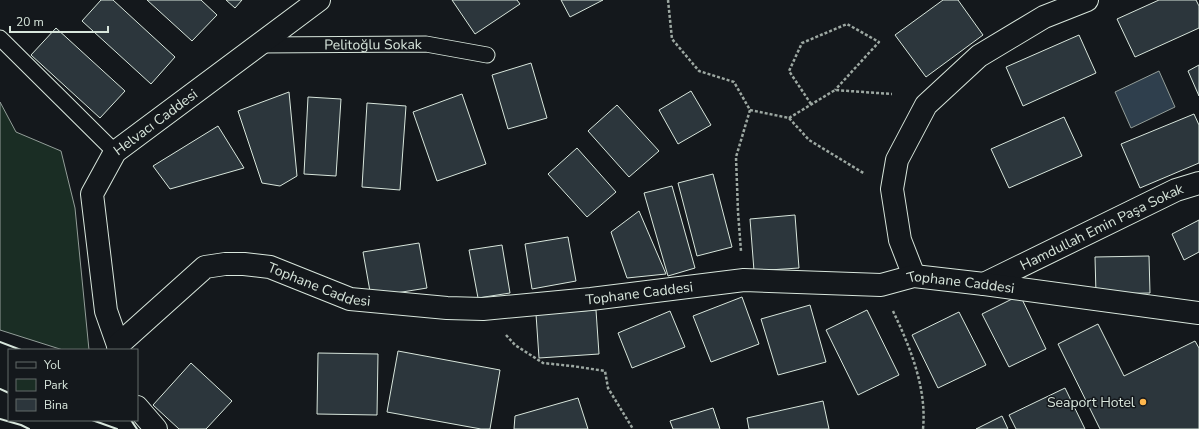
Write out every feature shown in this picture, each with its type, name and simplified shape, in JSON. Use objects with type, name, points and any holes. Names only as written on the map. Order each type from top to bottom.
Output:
[{"type":"street","name":"Helvacı Caddesi","points":[[118,348],[106,311],[92,194],[115,152],[319,0]]},
{"type":"street","points":[[914,276],[900,240],[892,190],[897,160],[926,105],[979,56],[1044,17],[1088,0]]},
{"type":"street","name":"Hamdullah Emin Paşa Sokak","points":[[984,284],[1176,190],[1199,183]]},
{"type":"street","name":"Tophane Caddesi","points":[[118,348],[205,266],[226,264],[270,267],[350,299],[447,308],[483,309],[591,299],[744,280],[881,285],[914,276],[1199,313]]},
{"type":"street","points":[[138,408],[156,429]]},
{"type":"lane","points":[[0,38],[115,152]]},
{"type":"lane","name":"Pelitoğlu Sokak","points":[[259,45],[426,44],[486,55]]},
{"type":"path","points":[[668,0],[672,39],[699,71],[734,82],[750,110],[736,157],[738,212],[744,280]]},
{"type":"path","points":[[790,118],[835,90],[879,42],[846,24],[802,43],[789,71],[811,104]]},
{"type":"path","points":[[835,90],[892,94]]},
{"type":"path","points":[[750,110],[790,118],[809,140],[892,190]]},
{"type":"path","points":[[881,285],[902,331],[920,382],[924,407],[923,429]]},
{"type":"path","points":[[483,309],[515,345],[543,363],[605,371],[608,388],[633,429]]},
{"type":"green space","points":[[0,102],[16,132],[61,151],[75,208],[89,349],[60,349],[0,330]]},
{"type":"water","points":[[1159,71],[1175,107],[1131,128],[1115,92]]},
{"type":"building","points":[[101,0],[113,0],[175,57],[151,84],[82,21]]},
{"type":"building","points":[[147,0],[201,0],[217,15],[192,41]]},
{"type":"building","points":[[226,0],[242,0],[235,8]]},
{"type":"building","points":[[452,0],[517,0],[520,4],[475,34]]},
{"type":"building","points":[[561,0],[603,0],[570,17]]},
{"type":"building","points":[[943,0],[958,0],[983,35],[926,77],[895,35]]},
{"type":"building","points":[[1159,0],[1196,0],[1199,6],[1199,28],[1135,57],[1117,19]]},
{"type":"building","points":[[56,28],[125,91],[100,118],[31,55]]},
{"type":"building","points":[[1079,35],[1096,73],[1023,106],[1006,67]]},
{"type":"building","points":[[531,63],[547,118],[508,129],[492,75]]},
{"type":"building","points":[[1199,65],[1199,96],[1188,71]]},
{"type":"building","points":[[691,91],[711,125],[678,144],[659,110]]},
{"type":"building","points":[[289,92],[297,176],[280,186],[262,183],[238,111]]},
{"type":"building","points":[[462,94],[486,164],[437,181],[413,112]]},
{"type":"building","points":[[308,97],[341,99],[336,176],[304,174]]},
{"type":"building","points":[[367,103],[406,106],[400,190],[362,187]]},
{"type":"building","points":[[617,105],[659,151],[629,177],[588,131]]},
{"type":"building","points":[[1194,114],[1199,125],[1199,163],[1140,188],[1121,144]]},
{"type":"building","points":[[1064,117],[1082,156],[1009,188],[991,149]]},
{"type":"building","points":[[218,126],[244,168],[170,189],[153,166]]},
{"type":"building","points":[[577,148],[616,192],[587,217],[548,174]]},
{"type":"building","points":[[713,174],[732,247],[697,256],[678,183]]},
{"type":"building","points":[[672,186],[695,268],[668,276],[644,193]]},
{"type":"building","points":[[639,211],[666,274],[627,278],[611,232]]},
{"type":"building","points":[[795,215],[799,268],[754,271],[750,219]]},
{"type":"building","points":[[1199,220],[1199,252],[1184,260],[1172,234]]},
{"type":"building","points":[[568,237],[576,281],[532,289],[525,244]]},
{"type":"building","points":[[419,243],[427,288],[371,297],[363,252]]},
{"type":"building","points":[[502,245],[510,293],[478,298],[469,250]]},
{"type":"building","points":[[1149,256],[1150,293],[1096,294],[1095,257]]},
{"type":"building","points":[[1020,295],[1046,349],[1009,367],[982,314]]},
{"type":"building","points":[[742,297],[759,344],[711,362],[693,316]]},
{"type":"building","points":[[810,305],[826,362],[778,375],[761,319]]},
{"type":"building","points":[[596,310],[599,354],[539,358],[536,314]]},
{"type":"building","points":[[867,310],[899,375],[858,395],[826,330]]},
{"type":"building","points":[[670,311],[685,347],[632,368],[618,333]]},
{"type":"building","points":[[959,312],[986,365],[938,388],[912,335]]},
{"type":"building","name":"Seaport Hotel","points":[[1098,324],[1124,376],[1195,341],[1199,348],[1199,429],[1100,429],[1058,344]]},
{"type":"building","points":[[398,351],[500,370],[490,429],[481,429],[387,412]]},
{"type":"building","points":[[318,353],[378,354],[377,415],[317,414]]},
{"type":"building","points":[[191,363],[232,401],[206,429],[179,429],[153,405]]},
{"type":"building","points":[[1065,388],[1085,429],[1016,429],[1009,415]]},
{"type":"building","points":[[578,398],[588,429],[514,429],[515,416]]},
{"type":"building","points":[[823,401],[829,429],[749,429],[747,418]]},
{"type":"building","points":[[713,408],[720,429],[673,429],[670,421]]},
{"type":"building","points":[[1002,416],[1008,429],[976,429]]},
{"type":"wall","points":[[0,342],[18,349]]},
{"type":"wall","points":[[0,389],[8,393]]},
{"type":"wall","points":[[0,419],[29,429]]},
{"type":"wall","points":[[95,421],[117,429]]},
{"type":"wall","points":[[132,421],[137,429]]},
{"type":"place","name":"Seaport Hotel","points":[[1143,402]]}]
